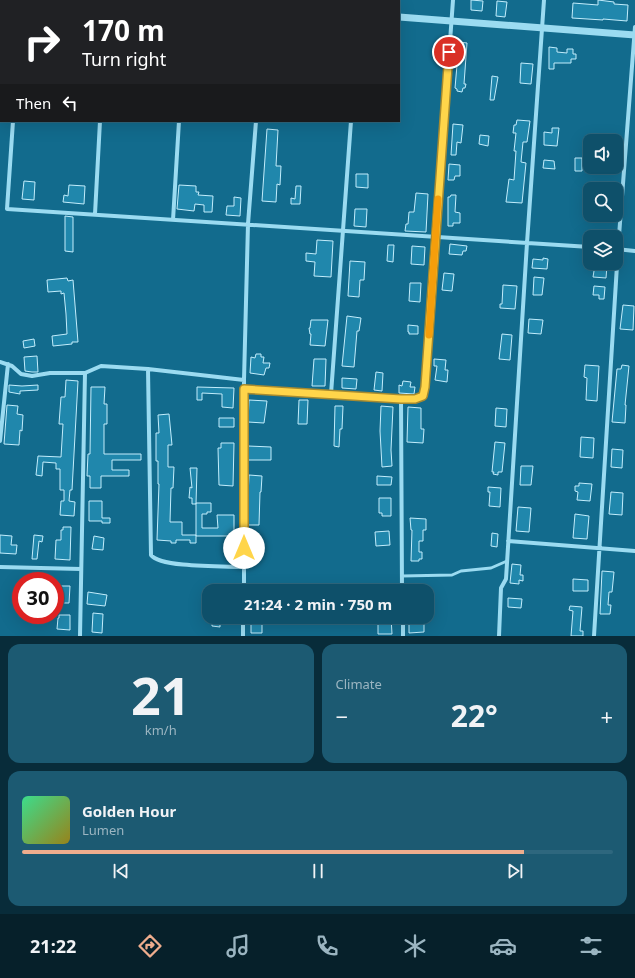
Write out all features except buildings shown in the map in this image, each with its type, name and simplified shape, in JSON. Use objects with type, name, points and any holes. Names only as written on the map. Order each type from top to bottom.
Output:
[{"type":"street","points":[[244,389],[401,399],[415,399],[423,396],[453,0]]},
{"type":"street","points":[[500,636],[501,588],[506,579],[544,0]]},
{"type":"street","points":[[400,18],[635,35]]},
{"type":"street","points":[[619,230],[635,27]]},
{"type":"street","points":[[14,122],[7,209],[583,247]]},
{"type":"street","points":[[95,214],[100,122]]},
{"type":"street","points":[[173,220],[179,122]]},
{"type":"street","points":[[244,584],[244,380],[248,224],[256,122]]},
{"type":"street","points":[[332,394],[352,122]]},
{"type":"street","points":[[623,250],[635,251]]},
{"type":"street","points":[[594,636],[616,270]]},
{"type":"street","points":[[0,362],[12,366],[21,374],[32,376],[50,373],[85,373],[101,366],[148,368],[244,380]]},
{"type":"street","points":[[0,441],[8,364]]},
{"type":"street","points":[[148,368],[151,555],[153,558],[166,563],[244,567]]},
{"type":"street","points":[[80,636],[85,373]]},
{"type":"street","points":[[401,399],[402,584]]},
{"type":"street","points":[[508,541],[635,551]]},
{"type":"street","points":[[0,567],[81,569]]},
{"type":"street","points":[[243,624],[243,636]]},
{"type":"street","points":[[403,624],[403,636]]},
{"type":"lane","points":[[402,576],[452,574],[461,571],[491,568],[507,561]]},
{"type":"slow traffic","points":[[429,335],[438,199]]},
{"type":"route","points":[[244,548],[244,389],[401,399],[415,399],[423,396],[425,387],[449,52]]}]
